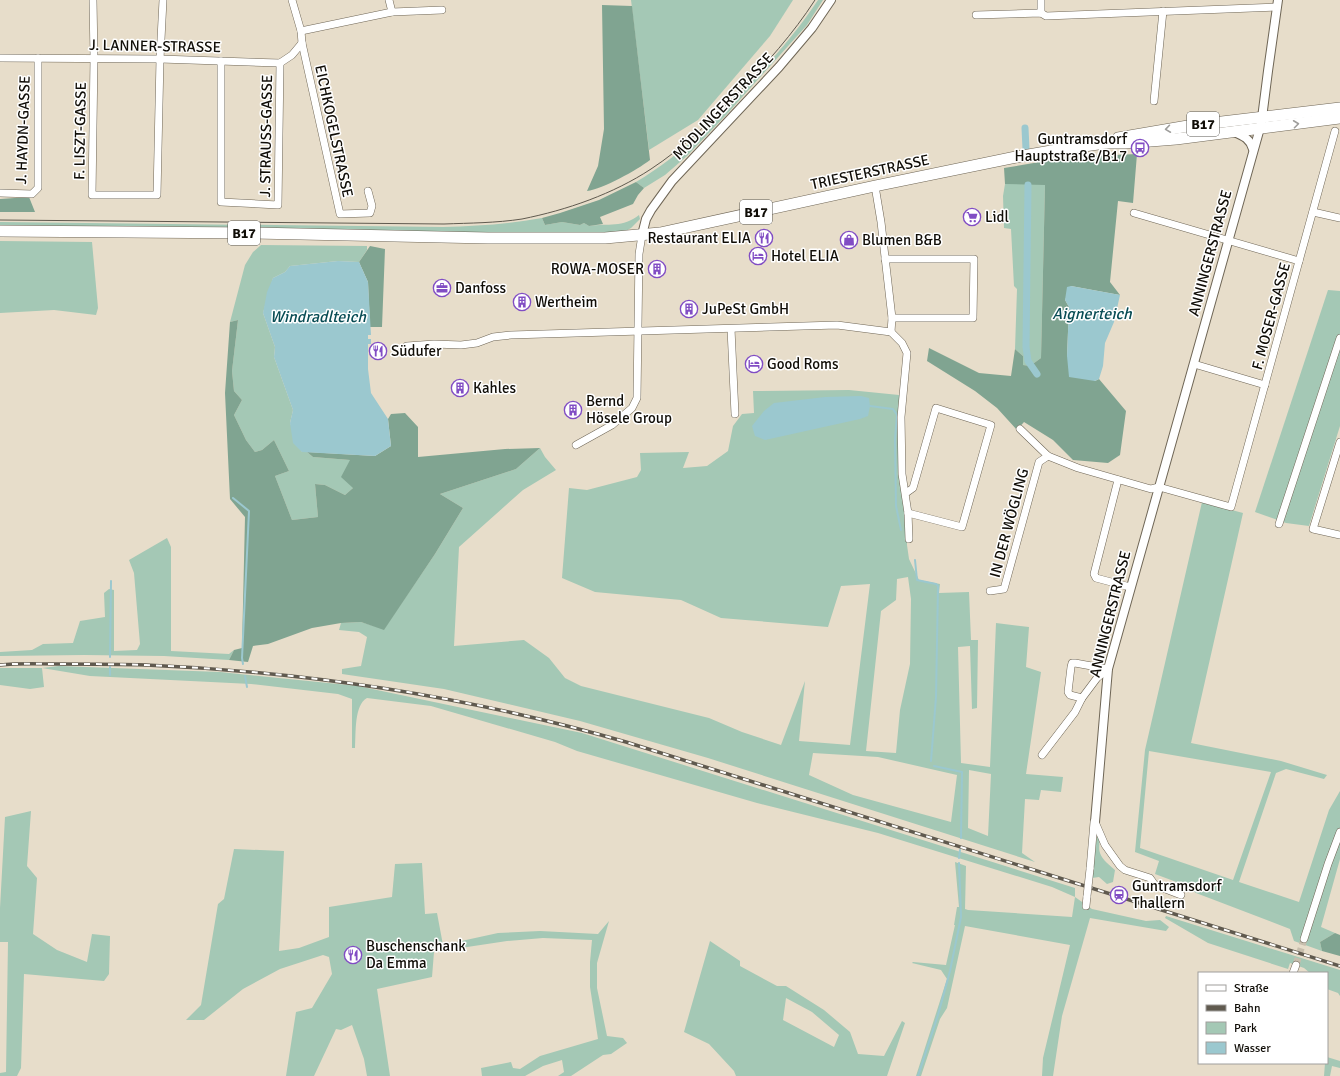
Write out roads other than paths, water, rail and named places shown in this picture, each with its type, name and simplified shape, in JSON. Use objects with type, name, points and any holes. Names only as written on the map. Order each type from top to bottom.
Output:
[{"type":"main road","name":"TRIESTERSTRASSE","points":[[642,235],[660,233],[1016,156],[1105,143],[1139,142],[1233,132],[1261,123],[1340,108]]},
{"type":"main road","name":"TRIESTERSTRASSE","points":[[1105,143],[1120,137],[1161,130],[1340,118]]},
{"type":"main road","name":"B17","points":[[0,231],[252,233],[570,239],[642,235]]},
{"type":"street","points":[[93,0],[94,58]]},
{"type":"street","points":[[160,59],[162,0]]},
{"type":"street","name":"EICHKOGELSTRASSE","points":[[292,0],[301,31],[302,43],[340,214],[370,213],[372,206],[368,190]]},
{"type":"street","points":[[389,0],[392,12]]},
{"type":"street","name":"MÖDLINGERSTRASSE","points":[[642,235],[646,219],[672,181],[779,67],[812,28],[831,0]]},
{"type":"street","points":[[1041,0],[1041,13]]},
{"type":"street","points":[[976,15],[1041,13],[1046,16],[1278,4]]},
{"type":"street","name":"ANNINGERSTRASSE","points":[[1086,906],[1108,669],[1261,123],[1278,4]]},
{"type":"street","points":[[301,31],[392,12],[442,10]]},
{"type":"street","points":[[1154,101],[1163,11]]},
{"type":"street","points":[[280,63],[292,55],[302,43]]},
{"type":"street","name":"J. LANNER-STRASSE","points":[[0,58],[160,59],[280,63]]},
{"type":"street","name":"J. HAYDN-GASSE","points":[[0,193],[32,194],[38,188],[38,58]]},
{"type":"street","name":"F. LISZT-GASSE","points":[[94,58],[92,195],[157,195],[160,59]]},
{"type":"street","name":"J. STRAUSS-GASSE","points":[[221,61],[222,202],[278,205],[280,63]]},
{"type":"street","name":"F. MOSER-GASSE","points":[[1159,487],[1231,507],[1335,131]]},
{"type":"street","points":[[1233,132],[1247,138],[1253,149]]},
{"type":"street","points":[[875,186],[881,222],[892,318],[891,332]]},
{"type":"street","points":[[1313,212],[1340,218]]},
{"type":"street","points":[[1134,213],[1299,261]]},
{"type":"street","points":[[576,445],[612,425],[632,408],[637,398],[639,254],[642,235]]},
{"type":"street","points":[[885,259],[974,259],[973,318],[892,318]]},
{"type":"street","points":[[406,346],[434,344],[461,345],[476,343],[493,337],[511,335],[638,331],[836,326],[891,332],[902,344],[907,353],[901,417],[902,474],[906,493],[909,540]]},
{"type":"street","points":[[731,329],[735,414]]},
{"type":"street","points":[[1280,524],[1340,338]]},
{"type":"street","points":[[1194,364],[1265,385]]},
{"type":"street","points":[[906,493],[913,488],[936,408],[991,425],[962,527],[908,513]]},
{"type":"street","points":[[1020,429],[1048,456]]},
{"type":"street","points":[[1340,442],[1313,529],[1340,535]]},
{"type":"street","name":"IN DER WÖGLING","points":[[990,591],[1004,589],[1039,462],[1048,456],[1078,468],[1118,480],[1151,489],[1159,487]]},
{"type":"street","points":[[1118,480],[1094,574],[1096,578],[1130,587]]},
{"type":"street","points":[[1082,698],[1070,695],[1068,692],[1072,664],[1075,663],[1108,669]]},
{"type":"street","points":[[1042,755],[1075,712],[1082,698],[1097,678],[1108,669]]},
{"type":"street","name":"ANNINGERSTRASSE","points":[[1094,822],[1105,846],[1120,866],[1126,870],[1150,878],[1155,885],[1181,895]]},
{"type":"street","points":[[1304,939],[1340,832]]},
{"type":"street","points":[[1293,972],[1296,965]]},
{"type":"water","name":"Windradlteich","points":[[338,261],[359,262],[368,282],[371,335],[368,335],[368,339],[371,339],[371,344],[368,344],[368,369],[371,393],[388,419],[391,446],[375,456],[302,452],[293,443],[290,423],[293,410],[274,357],[275,347],[263,313],[267,292],[273,278],[285,272],[290,266]]},
{"type":"water","name":"Aignerteich","points":[[1071,286],[1120,295],[1114,322],[1105,343],[1103,366],[1099,379],[1095,381],[1069,377],[1067,356],[1069,307],[1065,300],[1067,287]]},
{"type":"water","points":[[861,396],[869,398],[870,406],[868,416],[765,440],[755,436],[752,426],[764,411],[774,403],[825,397]]},
{"type":"waterway","points":[[1025,128],[1026,149]]},
{"type":"waterway","points":[[1028,185],[1026,347],[1028,361],[1037,374]]},
{"type":"waterway","points":[[870,406],[893,409],[897,415],[895,439],[896,506],[901,530]]},
{"type":"waterway","points":[[233,498],[249,511],[242,658],[243,664]]},
{"type":"waterway","points":[[915,560],[917,580],[936,584],[938,586],[936,697],[931,761]]},
{"type":"waterway","points":[[110,657],[111,581]]},
{"type":"waterway","points":[[110,667],[110,675]]},
{"type":"waterway","points":[[245,676],[247,687]]},
{"type":"waterway","points":[[934,766],[962,772],[961,838]]},
{"type":"waterway","points":[[959,858],[960,850]]},
{"type":"waterway","points":[[918,1076],[938,1015],[950,971],[961,917],[959,863]]},
{"type":"tunnel","points":[[1296,965],[1304,939]]},
{"type":"tram line","points":[[0,220],[444,224],[483,223],[522,219],[556,211],[589,200],[621,186],[651,169],[686,143],[759,71],[807,13],[815,0]]},
{"type":"railway","points":[[0,665],[102,664],[207,668],[328,680],[448,699],[507,712],[626,742],[1340,966]]},
{"type":"place","name":"Guntramsdorf Hauptstraße/B17","points":[[1140,148]]},
{"type":"place","name":"Lidl","points":[[972,217]]},
{"type":"place","name":"Restaurant ELIA","points":[[764,238]]},
{"type":"place","name":"Blumen B&B","points":[[849,240]]},
{"type":"place","name":"Hotel ELIA","points":[[758,256]]},
{"type":"place","name":"ROWA-MOSER","points":[[657,269]]},
{"type":"place","name":"Danfoss","points":[[442,288]]},
{"type":"place","name":"Wertheim","points":[[522,302]]},
{"type":"place","name":"JuPeSt GmbH","points":[[689,309]]},
{"type":"place","name":"Südufer","points":[[378,351]]},
{"type":"place","name":"Good Roms","points":[[754,364]]},
{"type":"place","name":"Kahles","points":[[460,388]]},
{"type":"place","name":"Bernd Hösele Group","points":[[573,410]]},
{"type":"place","name":"Guntramsdorf Thallern","points":[[1119,895]]},
{"type":"place","name":"Buschenschank Da Emma","points":[[353,955]]}]
